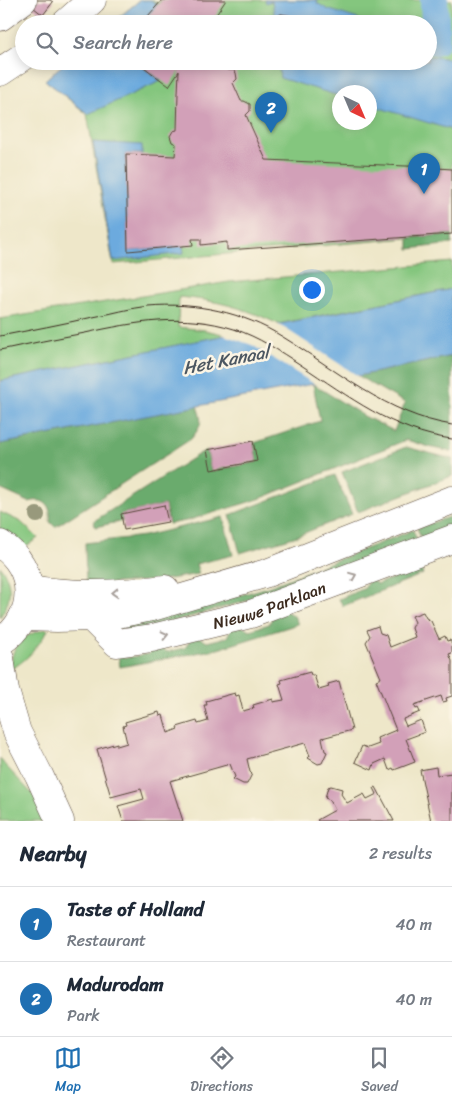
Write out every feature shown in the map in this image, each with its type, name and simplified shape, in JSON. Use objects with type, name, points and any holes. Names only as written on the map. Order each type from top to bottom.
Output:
[{"type":"main road","points":[[0,17],[22,0]]},
{"type":"main road","points":[[75,15],[92,0]]},
{"type":"main road","points":[[0,72],[15,62]]},
{"type":"main road","name":"Nieuwe Parklaan","points":[[23,617],[91,617],[152,607],[267,573],[452,500]]},
{"type":"main road","name":"Nieuwe Parklaan","points":[[91,617],[117,643],[152,638],[251,614],[452,538]]},
{"type":"main road","points":[[0,544],[16,556],[22,566],[29,590],[28,604],[17,628],[0,642]]},
{"type":"main road","name":"Nieuwe Parklaan","points":[[29,590],[61,594],[146,592],[267,573]]},
{"type":"main road","points":[[0,658],[5,690],[17,732],[59,819]]},
{"type":"main road","points":[[0,733],[27,786],[59,819]]},
{"type":"green space","points":[[140,0],[153,0],[158,3],[161,0],[452,0],[452,234],[113,264],[87,114],[45,80],[57,70],[437,70],[437,15],[121,15]]},
{"type":"green space","points":[[452,234],[452,244],[409,249],[409,238]]},
{"type":"green space","points":[[452,262],[452,289],[278,324],[254,313],[230,306],[205,300],[179,297],[178,327],[227,335],[0,381],[0,319],[229,282]]},
{"type":"green space","points":[[452,356],[452,452],[406,440],[259,499],[186,521],[169,524],[165,505],[121,514],[123,521],[95,527],[94,521],[207,450],[211,471],[257,462],[254,443],[320,421],[313,384],[364,416],[394,431],[405,403],[358,376]]},
{"type":"green space","points":[[197,406],[200,424],[191,439],[55,527],[50,522],[50,511],[46,504],[39,501],[29,502],[0,489],[0,444]]},
{"type":"green space","points":[[406,447],[452,459],[452,476],[358,512],[342,472]]},
{"type":"green space","points":[[335,475],[352,514],[297,536],[240,553],[230,515]]},
{"type":"green space","points":[[0,512],[21,522],[38,538],[22,549],[0,532]]},
{"type":"green space","points":[[452,516],[452,530],[422,541],[417,528]]},
{"type":"green space","points":[[223,517],[233,555],[196,564],[199,574],[163,580],[86,585],[85,543],[144,536]]},
{"type":"green space","points":[[413,530],[418,542],[321,580],[132,633],[114,626],[210,604],[268,587]]},
{"type":"green space","points":[[412,562],[420,566],[423,574],[343,606],[339,599],[365,588],[369,578],[377,584],[396,577],[399,566]]},
{"type":"green space","points":[[0,566],[9,585],[9,598],[0,617]]},
{"type":"green space","points":[[284,610],[294,616],[298,624],[218,649],[120,667],[118,652],[125,658],[149,654],[156,645],[167,652],[185,648],[192,637],[197,636],[207,642],[227,637],[232,627],[239,625],[250,630],[269,624],[274,614]]},
{"type":"green space","points":[[48,630],[32,652],[11,669],[13,653],[20,641],[31,634]]},
{"type":"green space","points":[[0,758],[4,764],[58,821],[0,821]]},
{"type":"water","points":[[140,0],[151,0],[157,5],[149,15],[122,15]]},
{"type":"water","points":[[265,0],[318,0],[317,3],[327,9],[346,15],[274,15],[272,1],[266,3]]},
{"type":"water","points":[[437,57],[452,59],[452,130],[377,107],[377,85],[332,85],[332,94],[280,78],[279,70],[437,70]]},
{"type":"water","points":[[57,70],[147,70],[161,81],[88,114],[45,80]]},
{"type":"water","points":[[93,142],[142,145],[142,154],[126,154],[128,251],[183,246],[184,253],[113,261]]},
{"type":"water","name":"Het Kanaal","points":[[452,289],[452,356],[316,385],[313,384],[0,444],[0,381]]},
{"type":"pier","points":[[275,323],[361,378],[319,387],[252,345],[221,334]]},
{"type":"building","points":[[24,0],[50,0],[53,2],[43,15]]},
{"type":"building","points":[[162,0],[226,0],[216,15],[149,15]]},
{"type":"building","points":[[148,70],[234,70],[237,79],[233,83],[241,101],[250,104],[250,111],[246,115],[266,160],[430,167],[430,177],[436,177],[437,168],[452,169],[452,234],[227,250],[227,242],[201,245],[201,239],[192,239],[193,245],[128,251],[126,154],[175,156],[176,144],[172,142],[170,136],[173,131],[177,130],[179,71],[169,86]]},
{"type":"building","points":[[253,441],[257,461],[211,470],[207,450]]},
{"type":"building","points":[[164,505],[168,522],[124,530],[121,514]]},
{"type":"building","points":[[423,612],[426,618],[431,621],[439,639],[445,636],[447,641],[450,640],[452,644],[452,653],[449,654],[452,661],[452,696],[446,698],[447,701],[443,702],[441,696],[414,705],[420,712],[403,719],[406,726],[421,720],[425,732],[406,739],[415,762],[389,770],[385,759],[374,764],[372,770],[355,762],[362,746],[368,748],[379,744],[377,738],[396,730],[376,680],[381,678],[366,642],[370,636],[367,630],[378,626],[380,633],[386,635],[390,647],[415,637],[412,628],[415,622],[412,616]]},
{"type":"building","points":[[310,672],[311,675],[314,675],[319,690],[329,687],[328,684],[339,681],[352,730],[322,738],[325,751],[327,752],[322,763],[318,764],[308,758],[310,756],[305,743],[247,759],[252,774],[247,784],[233,779],[235,777],[230,764],[170,781],[183,821],[123,821],[118,806],[144,799],[141,789],[111,797],[97,749],[117,743],[117,746],[127,743],[123,726],[126,725],[125,722],[159,712],[160,716],[163,715],[168,733],[178,729],[177,727],[197,721],[198,724],[208,721],[204,705],[207,705],[206,701],[235,693],[236,696],[239,695],[243,711],[254,708],[253,705],[273,699],[273,702],[284,700],[279,684],[282,683],[281,680]]},
{"type":"building","points":[[436,767],[437,775],[452,773],[452,821],[431,821],[420,770]]},
{"type":"building","points":[[328,787],[342,789],[341,794],[347,803],[364,794],[367,799],[377,794],[374,788],[376,787],[394,821],[318,821],[335,810],[330,800],[325,798]]},
{"type":"waterway","points":[[434,0],[435,15]]},
{"type":"tram line","points":[[0,336],[134,308],[166,305],[201,307],[235,315],[268,328],[363,390],[406,412],[428,420],[452,425]]},
{"type":"tram line","points":[[0,350],[141,323],[178,320],[215,324],[243,332],[260,340],[354,400],[391,421],[431,435],[452,439]]},
{"type":"place","name":"Madurodam","points":[[271,133]]},
{"type":"place","name":"Taste of Holland","points":[[424,194]]}]
